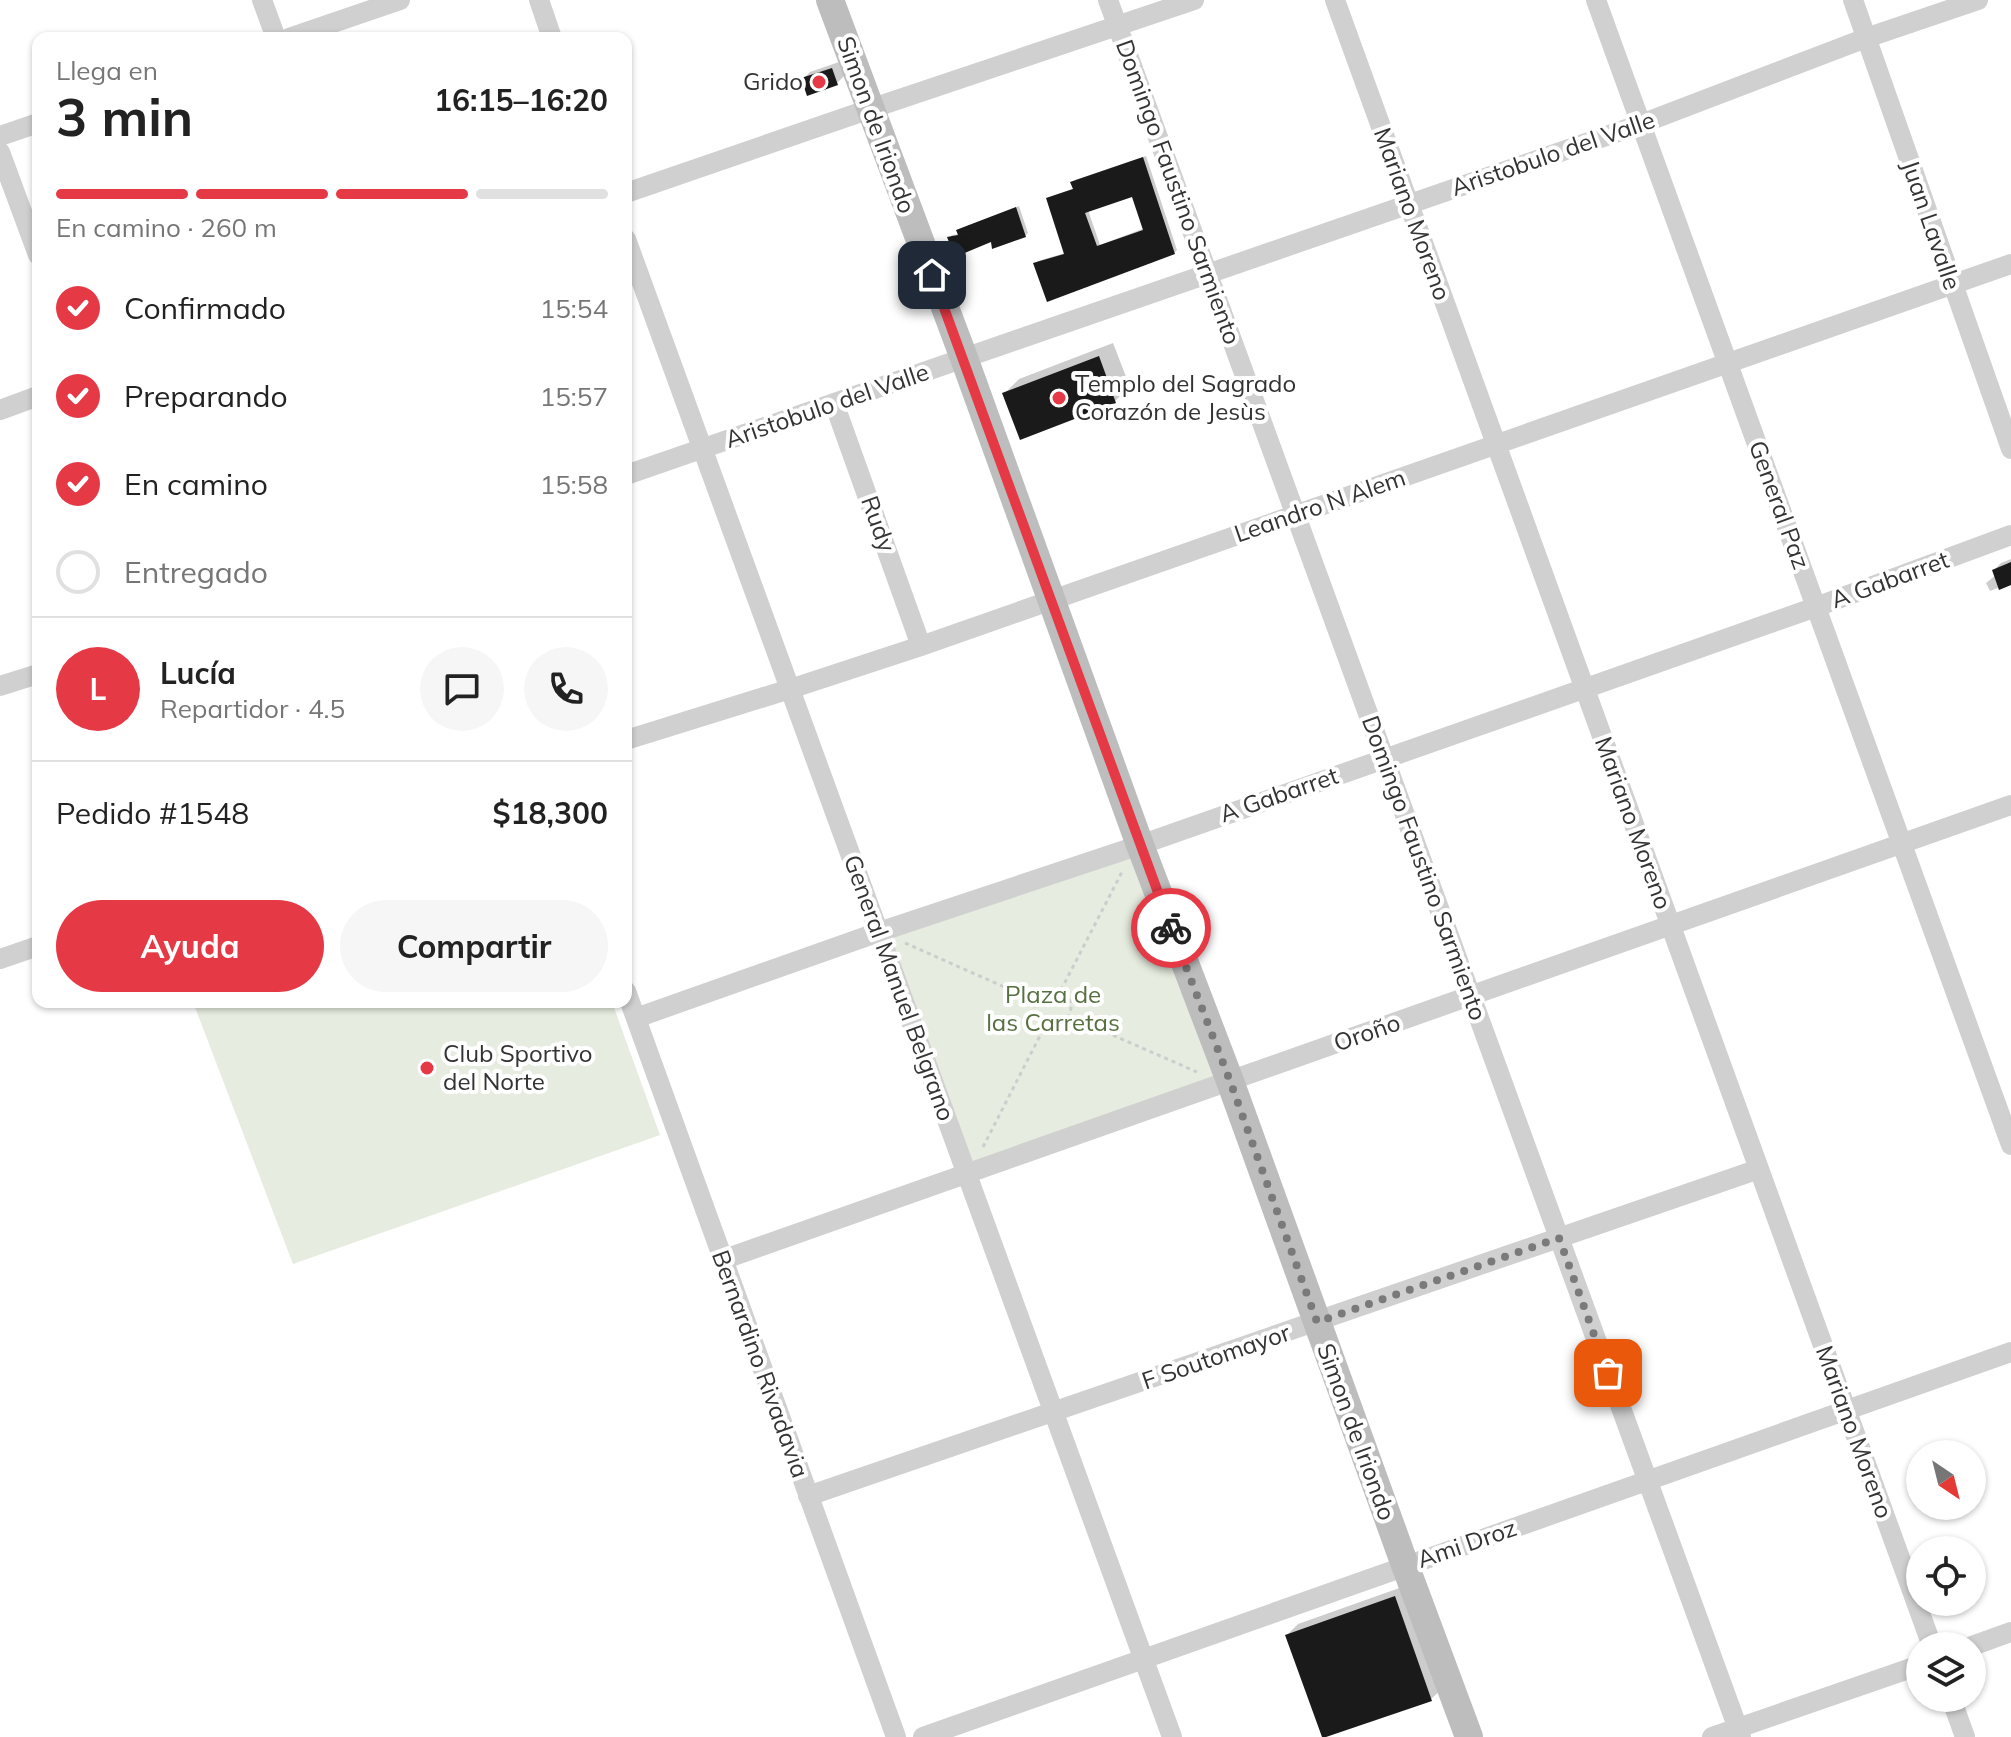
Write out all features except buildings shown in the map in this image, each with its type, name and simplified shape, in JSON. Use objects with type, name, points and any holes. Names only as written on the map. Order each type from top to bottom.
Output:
[{"type":"main road","name":"Simon de Iriondo","points":[[830,0],[1469,1737]]},
{"type":"street","points":[[262,0],[274,32]]},
{"type":"street","points":[[307,32],[400,0]]},
{"type":"street","points":[[539,0],[550,32]]},
{"type":"street","name":"Domingo Faustino Sarmiento","points":[[1108,0],[1739,1733]]},
{"type":"street","points":[[632,191],[1194,0]]},
{"type":"street","name":"Mariano Moreno","points":[[1335,0],[1927,1632]]},
{"type":"street","name":"General Paz","points":[[1596,0],[1902,844],[2002,1092],[2011,1145]]},
{"type":"street","name":"Juan Lavalle","points":[[1853,0],[2011,449]]},
{"type":"street","name":"Aristobulo del Valle","points":[[632,473],[1641,124],[1866,38],[1978,0]]},
{"type":"street","points":[[0,136],[32,125]]},
{"type":"street","points":[[0,152],[32,239]]},
{"type":"street","name":"General Manuel Belgrano","points":[[632,256],[1172,1737]]},
{"type":"street","name":"Leandro N Alem","points":[[632,738],[921,646],[2011,264]]},
{"type":"street","points":[[0,410],[32,398]]},
{"type":"street","name":"Rudy","points":[[834,403],[921,646]]},
{"type":"street","name":"A Gabarret","points":[[636,1018],[879,932],[1140,845],[1816,607],[2011,535]]},
{"type":"street","points":[[0,686],[32,676]]},
{"type":"street","name":"Oroño","points":[[722,1260],[2011,805]]},
{"type":"street","points":[[0,959],[32,948]]},
{"type":"street","name":"Bernardino Rivadavia","points":[[632,1007],[896,1737]]},
{"type":"street","name":"F Soutomayor","points":[[808,1496],[1759,1169]]},
{"type":"street","name":"Ami Droz","points":[[923,1737],[2011,1352]]},
{"type":"street","points":[[1986,1641],[2011,1632]]},
{"type":"street","points":[[1712,1737],[1739,1733],[1906,1670]]},
{"type":"street","points":[[1956,1712],[1965,1737]]},
{"type":"path","points":[[1061,990],[1123,869]]},
{"type":"path","points":[[905,943],[1036,1001]]},
{"type":"path","points":[[1061,990],[1071,1004],[1069,1016],[1060,1024],[1046,1024],[1035,1013],[1036,1001],[1043,991],[1061,990]]},
{"type":"path","points":[[1069,1016],[1198,1072]]},
{"type":"path","points":[[981,1151],[1046,1024]]},
{"type":"green space","name":"Plaza de las Carretas","points":[[1140,845],[1230,1081],[967,1175],[879,932]]},
{"type":"green space","name":"Club Sportivo del Norte","points":[[195,1008],[614,1008],[660,1135],[293,1264]]},
{"type":"way so far","points":[[1171,928],[1317,1322],[1559,1238],[1608,1373]]},
{"type":"place","name":"Grido","points":[[819,82]]},
{"type":"place","name":"Templo del Sagrado Corazón de Jesùs","points":[[1059,398]]},
{"type":"place","name":"Club Sportivo del Norte","points":[[427,1068]]},
{"type":"route","points":[[932,275],[1171,928]]}]
